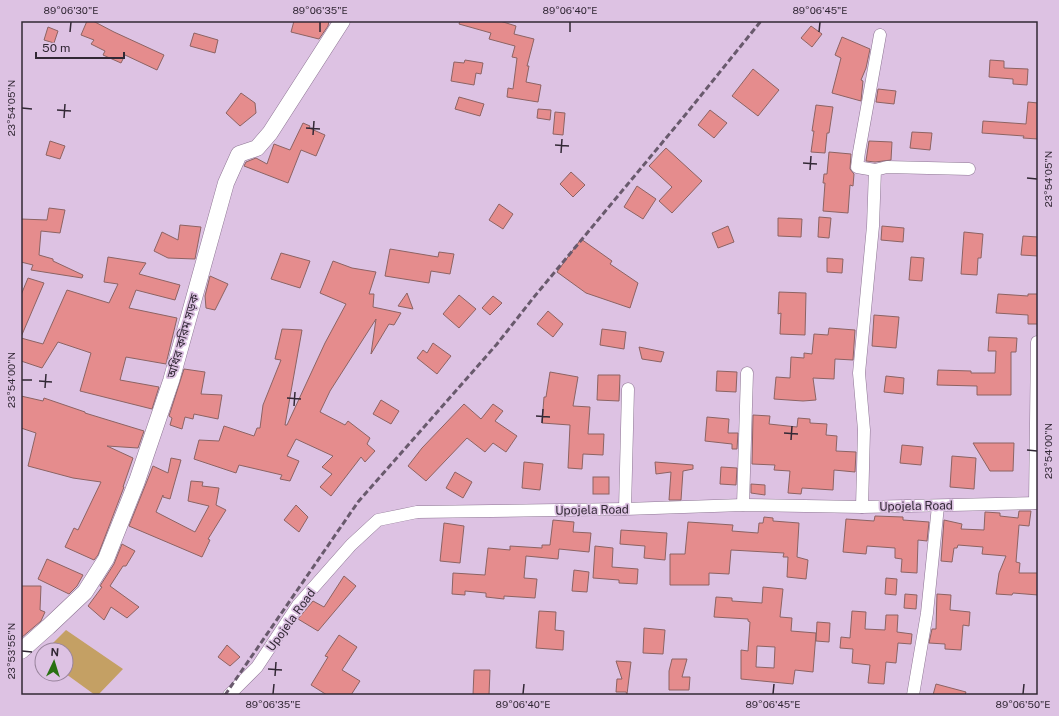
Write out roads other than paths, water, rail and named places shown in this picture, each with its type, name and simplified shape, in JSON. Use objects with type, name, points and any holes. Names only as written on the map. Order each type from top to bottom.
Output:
[{"type":"main road","name":"অধির করিম সড়ক","points":[[21,651],[85,592],[106,559],[136,481],[171,381],[226,183],[239,154],[257,148],[270,134],[342,21]]},
{"type":"street","points":[[880,35],[857,168],[875,170],[888,167],[969,169]]},
{"type":"street","points":[[862,507],[864,430],[859,373],[873,226],[875,170]]},
{"type":"street","points":[[1036,503],[1037,342]]},
{"type":"street","points":[[743,505],[747,373]]},
{"type":"street","points":[[625,510],[628,389]]},
{"type":"street","name":"Upojela Road","points":[[229,695],[257,667],[298,605],[351,545],[378,520],[417,512],[625,510],[743,505],[862,507],[1036,503]]},
{"type":"street","points":[[913,695],[927,613],[938,506]]},
{"type":"railway","points":[[225,695],[358,502],[497,344],[761,21]]}]
